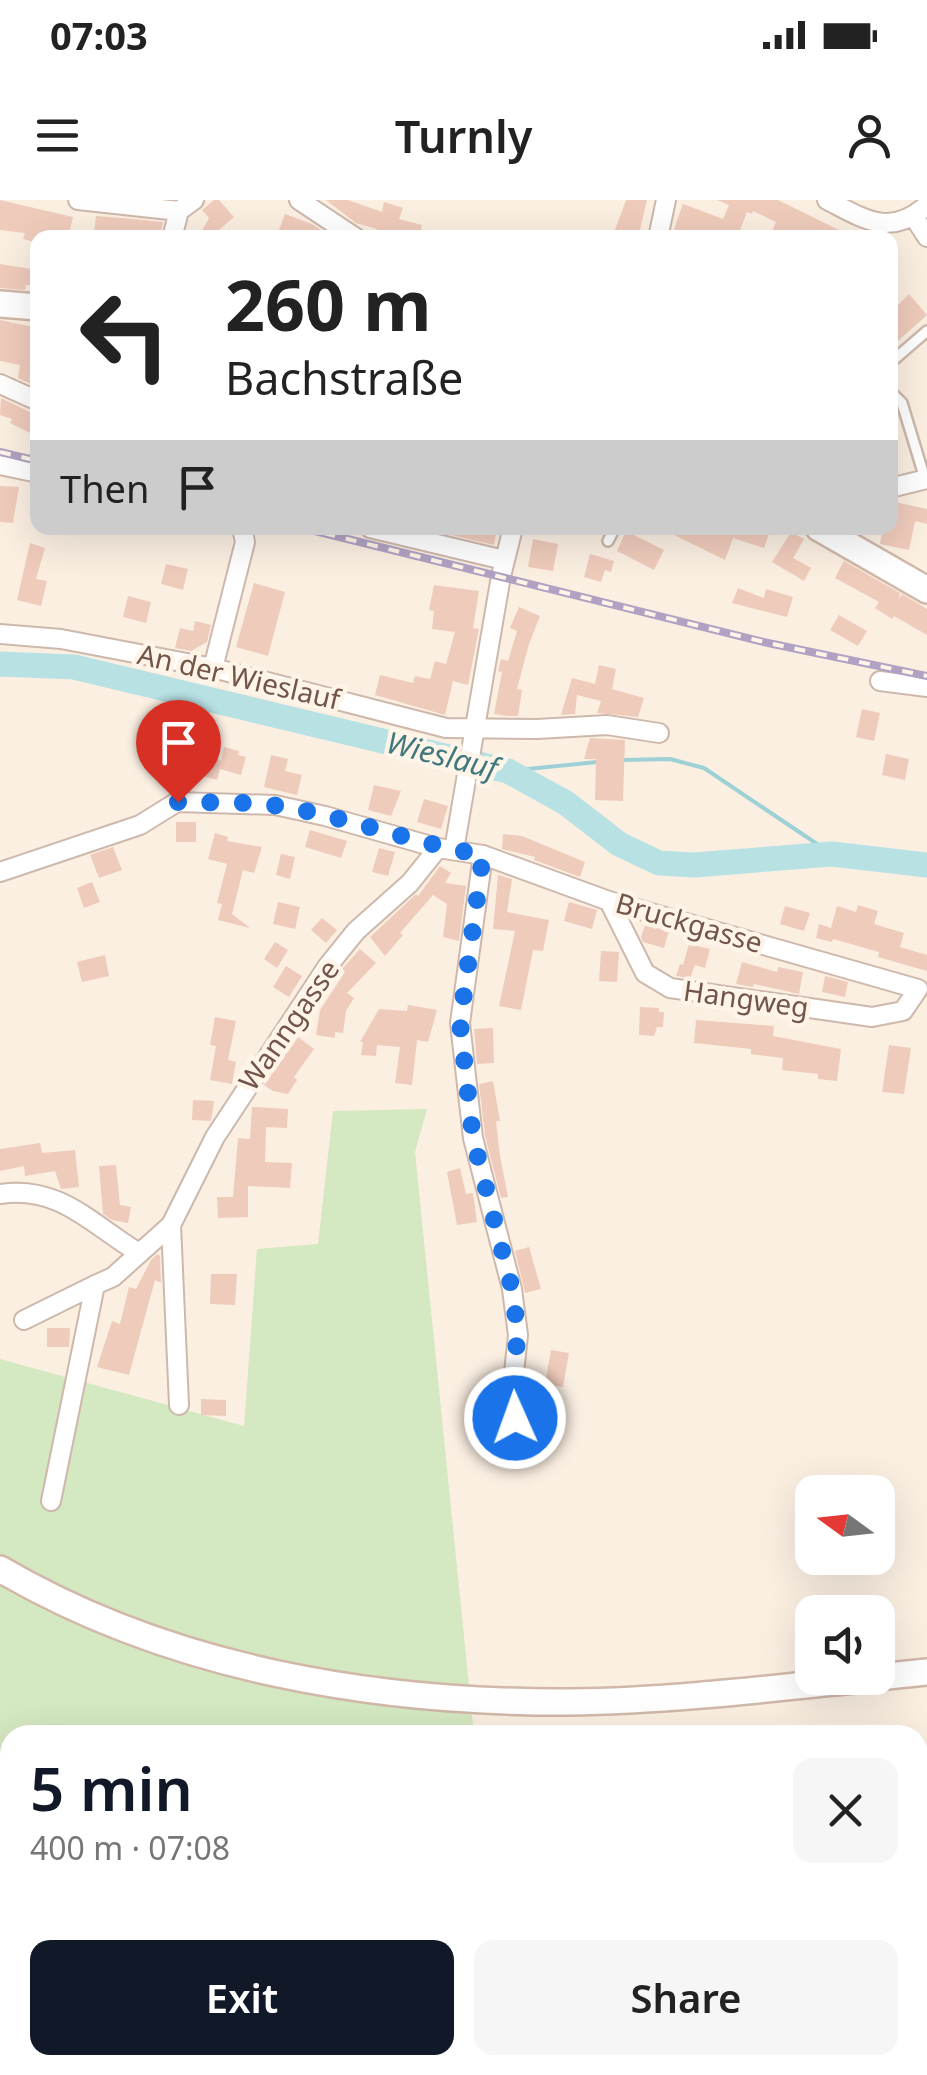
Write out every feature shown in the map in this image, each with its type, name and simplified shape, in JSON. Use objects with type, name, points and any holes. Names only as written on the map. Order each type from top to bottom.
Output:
[{"type":"main road","points":[[0,304],[30,306]]},
{"type":"main road","points":[[831,535],[927,590]]},
{"type":"main road","points":[[0,1569],[49,1597],[136,1634],[228,1662],[375,1690],[572,1702],[795,1684]]},
{"type":"main road","points":[[895,1675],[927,1672]]},
{"type":"street","points":[[78,200],[186,206],[176,230]]},
{"type":"street","points":[[300,200],[344,230]]},
{"type":"street","points":[[660,230],[666,200]]},
{"type":"street","points":[[826,200],[868,230],[921,211],[927,237]]},
{"type":"street","points":[[0,384],[30,398]]},
{"type":"street","points":[[0,465],[30,471]]},
{"type":"street","points":[[898,486],[926,479]]},
{"type":"street","points":[[213,668],[245,542],[244,535]]},
{"type":"street","points":[[399,535],[504,560]]},
{"type":"street","points":[[446,849],[464,791],[511,535]]},
{"type":"street","name":"An der Wieslauf","points":[[0,634],[62,639],[213,668],[475,732]]},
{"type":"street","points":[[880,681],[927,687]]},
{"type":"street","points":[[475,732],[607,725],[659,733]]},
{"type":"street","name":"Bruckgasse","points":[[0,872],[140,825],[178,802],[274,806],[483,855],[609,901],[923,990]]},
{"type":"street","name":"Wanngasse","points":[[24,1320],[113,1277],[172,1226],[215,1137],[327,967],[356,931],[446,849]]},
{"type":"street","points":[[483,855],[460,1023],[473,1138],[512,1289],[518,1334],[512,1382],[515,1418]]},
{"type":"street","name":"Hangweg","points":[[609,901],[645,972],[670,988],[872,1017],[903,1011],[923,990]]},
{"type":"street","points":[[0,1194],[32,1192],[58,1199],[139,1253]]},
{"type":"street","name":"Wanngasse","points":[[172,1226],[179,1406]]},
{"type":"street","points":[[51,1501],[95,1285]]},
{"type":"lane","points":[[898,357],[927,331]]},
{"type":"lane","points":[[898,400],[926,479]]},
{"type":"lane","points":[[608,541],[611,535]]},
{"type":"green space","points":[[427,1109],[415,1152],[473,1725],[0,1725],[0,1359],[244,1426],[257,1249],[318,1244],[333,1111]]},
{"type":"building","points":[[0,200],[73,217],[70,230],[30,230],[30,241],[23,239],[25,233],[0,230]]},
{"type":"building","points":[[219,200],[234,217],[219,230],[202,230],[209,218],[202,210]]},
{"type":"building","points":[[326,200],[348,200],[382,212],[384,202],[403,208],[399,219],[422,225],[421,230],[377,230],[356,223]]},
{"type":"building","points":[[626,200],[647,200],[640,230],[615,230]]},
{"type":"building","points":[[717,200],[778,200],[839,230],[772,230],[776,222],[753,211],[747,212],[740,230],[674,229],[683,204],[723,219],[729,205]]},
{"type":"building","points":[[285,214],[321,230],[279,230]]},
{"type":"building","points":[[96,216],[163,222],[162,230],[94,230]]},
{"type":"building","points":[[0,264],[30,269],[30,285],[25,290],[0,288]]},
{"type":"building","points":[[909,294],[927,315],[898,341],[898,305]]},
{"type":"building","points":[[0,320],[30,326],[30,384],[18,378],[20,365],[0,361]]},
{"type":"building","points":[[1,398],[30,412],[30,433],[10,423],[12,419],[0,415]]},
{"type":"building","points":[[0,486],[19,487],[13,523],[0,522]]},
{"type":"building","points":[[898,503],[927,509],[927,524],[915,521],[909,550],[880,544],[882,535],[898,535]]},
{"type":"building","points":[[452,535],[496,535],[494,545]]},
{"type":"building","points":[[624,535],[634,535],[664,550],[654,570],[617,551]]},
{"type":"building","points":[[674,535],[769,535],[764,548],[733,538],[725,560]]},
{"type":"building","points":[[789,535],[797,535],[804,539],[793,558],[811,568],[804,581],[772,562]]},
{"type":"building","points":[[533,539],[558,544],[553,571],[528,567]]},
{"type":"building","points":[[30,543],[45,548],[36,579],[47,581],[41,606],[17,600]]},
{"type":"building","points":[[590,554],[614,561],[611,572],[605,570],[601,582],[584,577]]},
{"type":"building","points":[[844,561],[900,593],[899,599],[902,594],[927,609],[927,635],[894,616],[892,619],[875,608],[879,602],[835,578]]},
{"type":"building","points":[[166,564],[188,569],[183,590],[161,584]]},
{"type":"building","points":[[254,583],[285,592],[268,656],[236,647]]},
{"type":"building","points":[[434,585],[479,591],[473,628],[479,629],[468,685],[453,681],[445,715],[375,695],[380,675],[413,683],[415,676],[430,679],[435,661],[446,664],[455,632],[432,629],[434,611],[429,610]]},
{"type":"building","points":[[738,588],[764,598],[766,589],[793,597],[787,617],[732,603]]},
{"type":"building","points":[[128,596],[151,602],[146,623],[123,617]]},
{"type":"building","points":[[519,607],[540,616],[517,689],[522,690],[518,716],[494,714],[502,672],[498,671],[501,659],[508,661],[517,631],[510,628]]},
{"type":"building","points":[[839,615],[867,631],[858,646],[830,630]]},
{"type":"building","points":[[195,621],[211,625],[207,642],[191,651],[175,648],[180,628],[193,631]]},
{"type":"building","points":[[599,665],[616,669],[612,689],[644,698],[638,717],[597,713],[601,701],[577,695],[575,714],[561,715],[572,678],[595,684]]},
{"type":"building","points":[[862,709],[880,713],[874,741],[856,737]]},
{"type":"building","points":[[590,738],[625,740],[623,801],[595,800],[596,759],[584,759]]},
{"type":"building","points":[[224,747],[246,757],[241,775],[220,769],[217,780],[203,776],[208,757],[221,761]]},
{"type":"building","points":[[886,754],[909,759],[905,780],[882,775]]},
{"type":"building","points":[[271,755],[288,759],[285,771],[302,775],[297,795],[264,787]]},
{"type":"building","points":[[374,785],[401,791],[391,816],[368,810]]},
{"type":"building","points":[[424,799],[448,806],[441,829],[417,822]]},
{"type":"building","points":[[176,822],[196,822],[196,842],[176,842]]},
{"type":"building","points":[[310,830],[347,841],[341,858],[305,847]]},
{"type":"building","points":[[215,833],[228,837],[227,841],[262,847],[254,873],[243,870],[232,914],[250,928],[218,920],[222,904],[217,903],[227,864],[208,859]]},
{"type":"building","points":[[503,834],[522,836],[585,862],[580,877],[534,860],[535,857],[502,849]]},
{"type":"building","points":[[113,847],[122,870],[99,878],[90,855]]},
{"type":"building","points":[[379,848],[395,852],[388,876],[372,872]]},
{"type":"building","points":[[281,854],[295,857],[290,879],[276,875]]},
{"type":"building","points":[[440,866],[451,873],[445,883],[466,886],[459,941],[443,937],[447,904],[433,895],[385,956],[370,937],[418,896]]},
{"type":"building","points":[[498,875],[512,879],[507,912],[549,920],[543,951],[533,950],[521,1010],[499,1006],[515,931],[493,929]]},
{"type":"building","points":[[92,882],[100,902],[84,908],[77,888]]},
{"type":"building","points":[[278,902],[300,907],[295,929],[273,924]]},
{"type":"building","points":[[569,902],[597,910],[592,929],[564,921]]},
{"type":"building","points":[[858,905],[878,911],[874,924],[904,933],[900,947],[927,955],[927,971],[878,957],[879,952],[816,938],[819,924],[831,928],[837,906],[856,912]]},
{"type":"building","points":[[785,906],[810,913],[804,931],[780,924]]},
{"type":"building","points":[[322,918],[337,930],[326,943],[311,930]]},
{"type":"building","points":[[645,925],[669,931],[664,948],[643,942]]},
{"type":"building","points":[[275,942],[288,950],[277,968],[264,959]]},
{"type":"building","points":[[689,944],[710,949],[705,968],[695,965],[690,978],[676,976],[680,964],[683,965]]},
{"type":"building","points":[[360,949],[376,963],[347,993],[354,998],[346,1011],[343,1033],[335,1032],[335,1038],[316,1035],[320,1010],[345,972],[342,969]]},
{"type":"building","points":[[601,951],[619,952],[617,982],[599,981]]},
{"type":"building","points":[[105,955],[109,976],[82,982],[77,962]]},
{"type":"building","points":[[742,962],[777,972],[778,967],[803,972],[799,994],[736,984]]},
{"type":"building","points":[[286,966],[302,976],[289,997],[273,987]]},
{"type":"building","points":[[825,976],[848,982],[845,997],[822,992]]},
{"type":"building","points":[[408,1005],[437,1010],[428,1042],[417,1040],[412,1085],[395,1083],[400,1047],[377,1045],[376,1056],[361,1055],[360,1042],[379,1009],[407,1011]]},
{"type":"building","points":[[640,1007],[664,1012],[663,1027],[657,1027],[654,1036],[639,1035]]},
{"type":"building","points":[[215,1017],[236,1021],[228,1060],[236,1062],[232,1084],[210,1080],[216,1046],[210,1045]]},
{"type":"building","points":[[696,1020],[774,1026],[773,1036],[841,1049],[837,1081],[818,1079],[818,1074],[782,1070],[783,1058],[751,1054],[751,1049],[694,1043]]},
{"type":"building","points":[[493,1028],[494,1063],[477,1064],[474,1029]]},
{"type":"building","points":[[298,1037],[314,1049],[294,1077],[297,1080],[288,1094],[273,1091],[264,1085]]},
{"type":"building","points":[[889,1045],[911,1048],[904,1094],[882,1092]]},
{"type":"building","points":[[493,1081],[508,1197],[501,1198],[485,1136],[479,1084]]},
{"type":"building","points":[[193,1100],[214,1101],[211,1121],[192,1120]]},
{"type":"building","points":[[252,1107],[288,1109],[287,1128],[266,1127],[265,1162],[292,1163],[290,1188],[248,1186],[248,1217],[218,1218],[217,1197],[233,1197],[238,1138],[250,1139]]},
{"type":"building","points":[[40,1143],[42,1153],[75,1150],[79,1187],[61,1189],[55,1171],[25,1176],[24,1166],[0,1171],[0,1149]]},
{"type":"building","points":[[116,1165],[120,1205],[131,1207],[128,1223],[103,1214],[99,1166]]},
{"type":"building","points":[[460,1168],[466,1194],[473,1193],[477,1222],[457,1225],[447,1172]]},
{"type":"building","points":[[529,1247],[541,1289],[525,1293],[515,1251]]},
{"type":"building","points":[[157,1254],[161,1283],[155,1280],[129,1375],[97,1367],[112,1321],[120,1324],[129,1287],[136,1289]]},
{"type":"building","points":[[211,1274],[237,1274],[235,1305],[210,1304]]},
{"type":"building","points":[[47,1328],[70,1328],[69,1347],[47,1347]]},
{"type":"building","points":[[551,1350],[569,1353],[563,1387],[545,1384]]},
{"type":"building","points":[[485,1389],[500,1389],[499,1418],[483,1417]]},
{"type":"building","points":[[201,1399],[226,1400],[226,1416],[201,1415]]},
{"type":"waterway","name":"Wieslauf","points":[[0,664],[74,667],[508,771],[566,803],[619,844],[659,863],[694,865],[832,854],[927,865]]},
{"type":"waterway","points":[[622,760],[670,759],[704,768],[832,854]]},
{"type":"waterway","points":[[508,771],[597,762]]},
{"type":"railway","points":[[0,452],[30,459]]},
{"type":"railway","points":[[331,535],[768,643],[927,676]]},
{"type":"route","points":[[178,802],[274,806],[326,816],[438,848],[483,855],[460,1023],[473,1138],[512,1289],[518,1334],[512,1382],[515,1418]]}]
